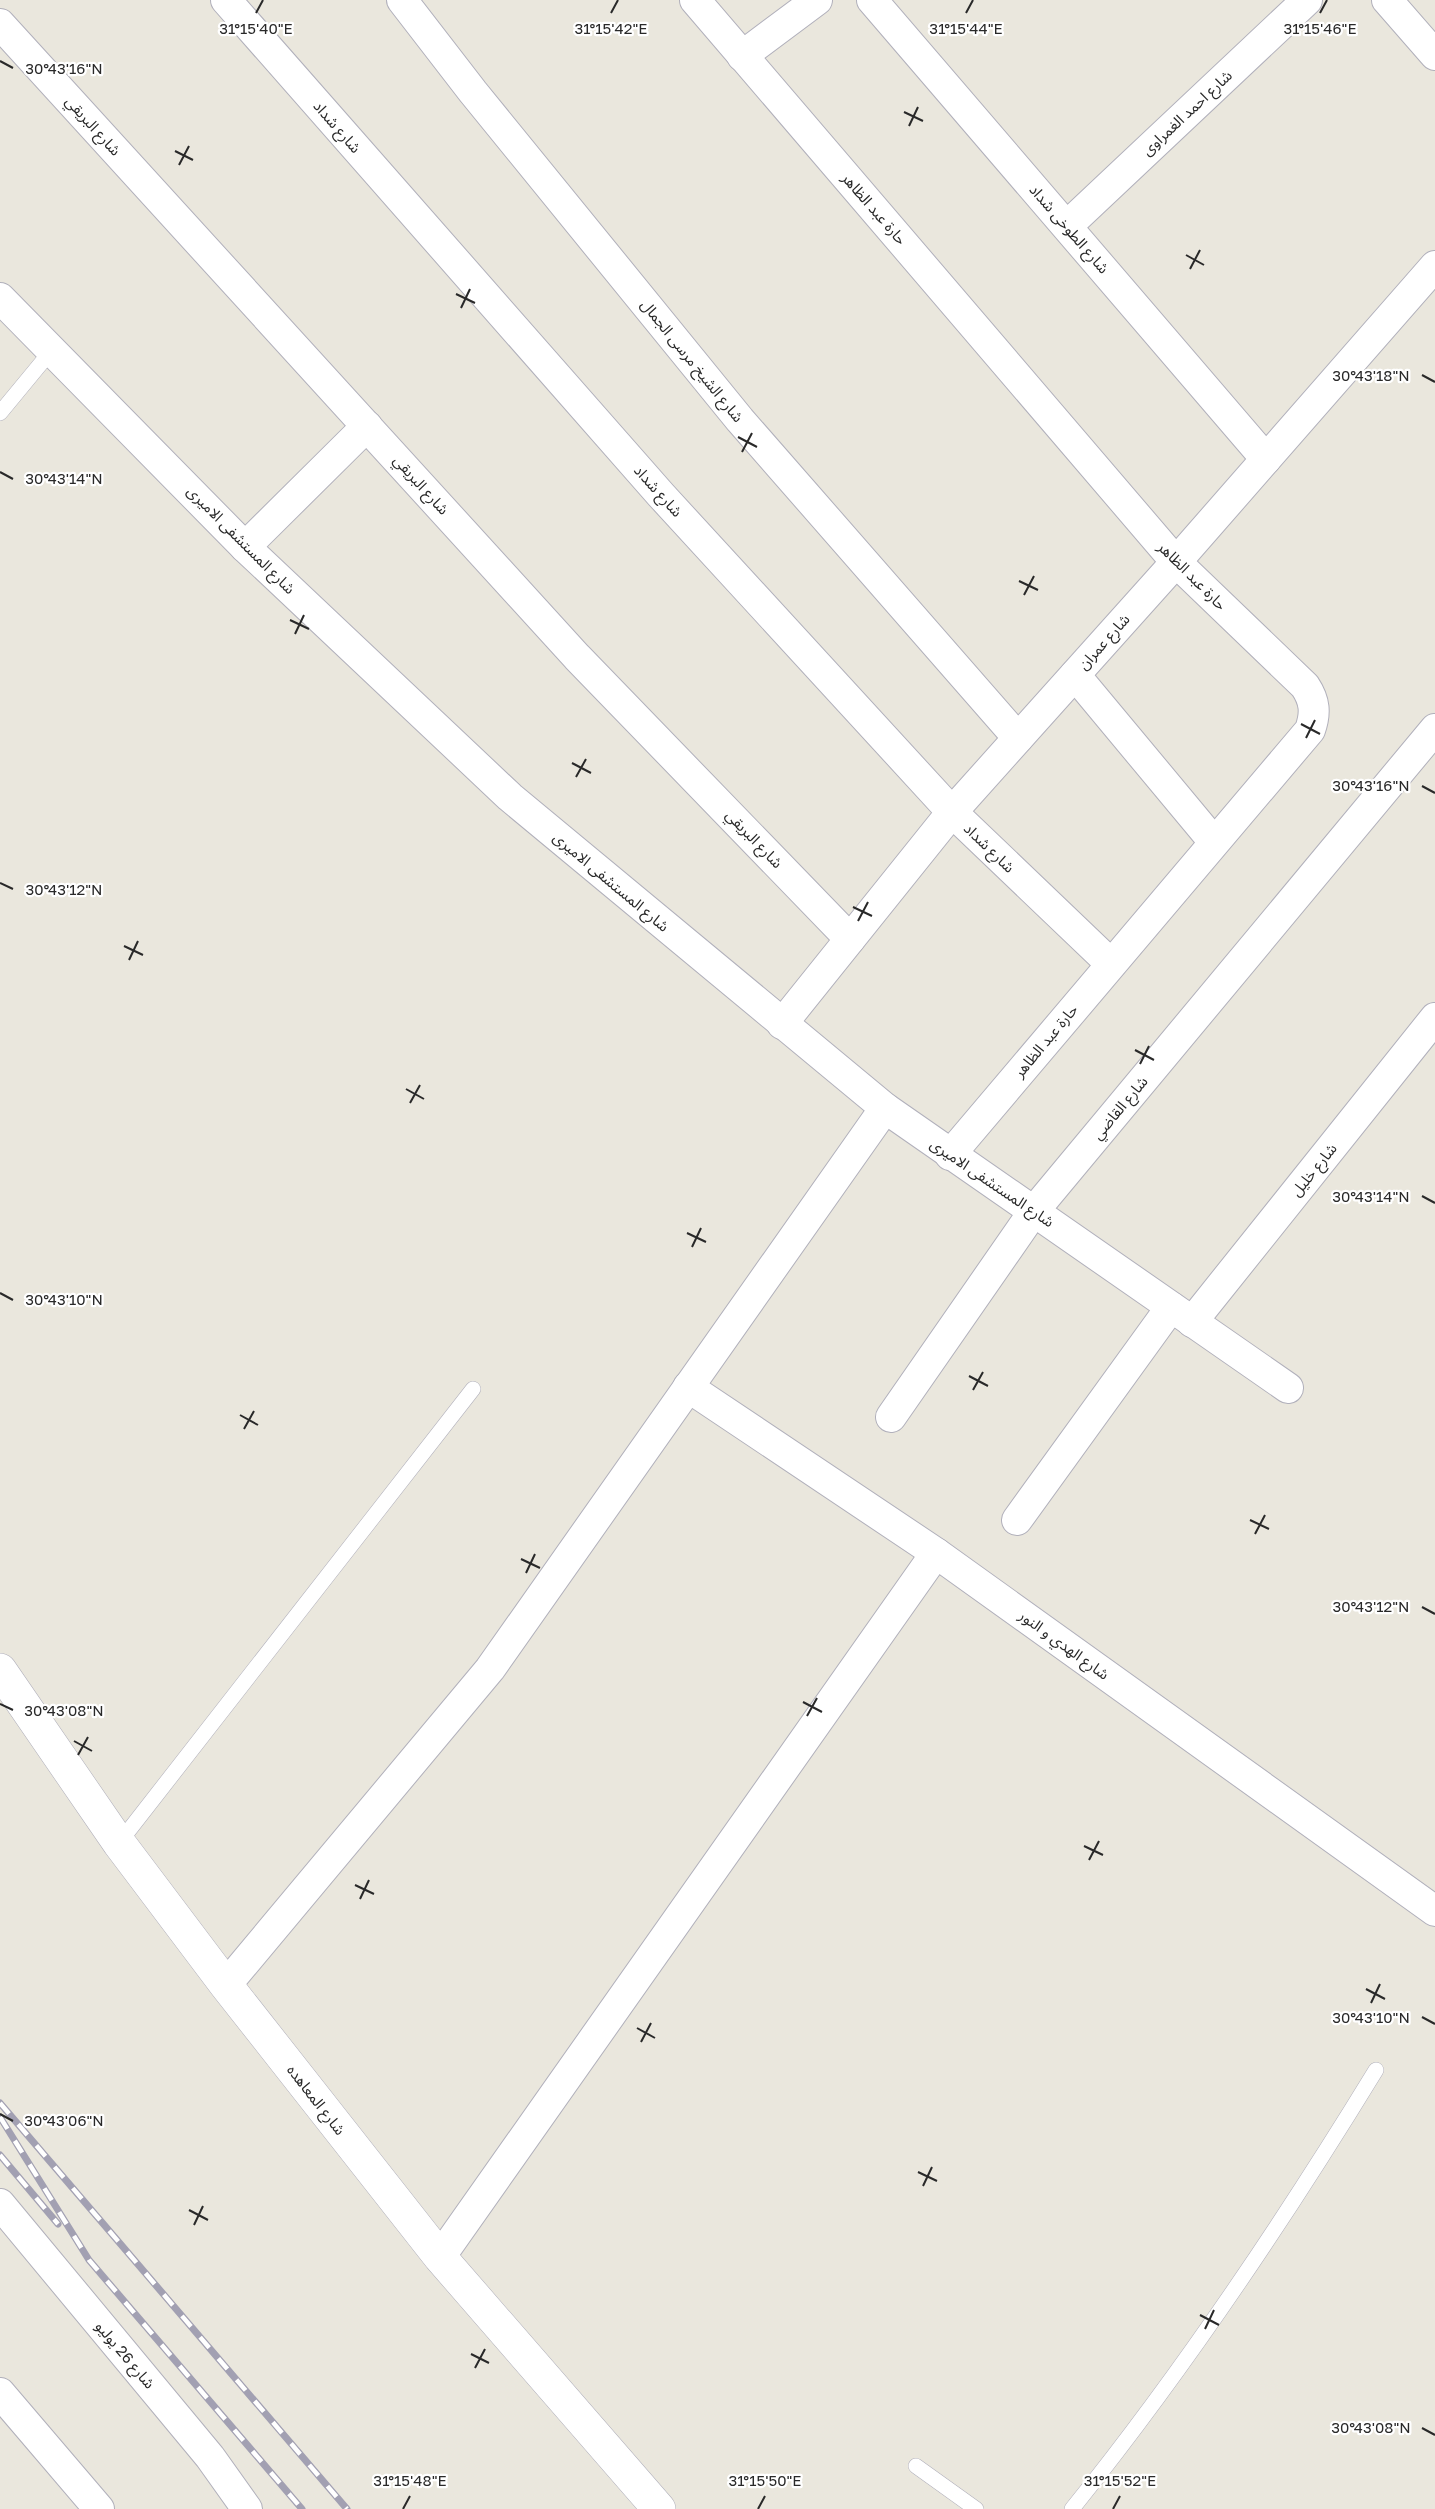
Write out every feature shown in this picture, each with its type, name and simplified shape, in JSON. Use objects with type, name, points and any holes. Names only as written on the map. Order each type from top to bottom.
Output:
[{"type":"main road","name":"شارع المعاهده","points":[[0,1670],[119,1843],[226,1985],[440,2257],[659,2509]]},
{"type":"street","name":"شارع شداد","points":[[226,0],[661,495],[952,813],[1110,964]]},
{"type":"street","name":"شارع الشيخ مرسى الجمال","points":[[402,0],[473,92],[740,420],[1018,738]]},
{"type":"street","name":"حارة عبد الظاهر","points":[[695,0],[1176,562],[1305,686],[1312,696],[1314,719],[1310,730],[950,1155]]},
{"type":"street","points":[[742,56],[817,0]]},
{"type":"street","name":"شارع الطوخى شداد","points":[[872,0],[1266,459]]},
{"type":"street","name":"شارع احمد الغمراوى","points":[[1067,226],[1307,0]]},
{"type":"street","points":[[1387,0],[1435,55]]},
{"type":"street","name":"شارع البريقي","points":[[0,24],[578,657],[850,939]]},
{"type":"street","name":"شارع عمران","points":[[782,1024],[952,813],[1435,266]]},
{"type":"street","name":"شارع المستشفى الاميرى","points":[[0,298],[245,547],[510,797],[885,1108],[1288,1388]]},
{"type":"street","points":[[245,547],[367,426]]},
{"type":"street","points":[[1075,675],[1214,842]]},
{"type":"street","name":"شارع القاضي","points":[[891,1417],[1034,1211],[1435,729]]},
{"type":"street","name":"شارع خليل","points":[[1017,1520],[1182,1314],[1435,1018]]},
{"type":"street","points":[[226,1985],[490,1669],[885,1108]]},
{"type":"street","name":"شارع الهدي و النور","points":[[688,1387],[936,1553],[1435,1911]]},
{"type":"street","points":[[440,2257],[936,1553]]},
{"type":"street","name":"شارع 26 يوليو","points":[[0,2204],[210,2457],[247,2509]]},
{"type":"street","points":[[0,2393],[99,2509]]},
{"type":"lane","points":[[0,413],[52,350]]},
{"type":"lane","points":[[119,1843],[473,1389]]},
{"type":"lane","points":[[1072,2509],[1182,2366],[1249,2270],[1314,2171],[1376,2070]]},
{"type":"lane","points":[[916,2466],[976,2509]]},
{"type":"railway","points":[[0,2103],[347,2509]]},
{"type":"railway","points":[[0,2117],[89,2260],[302,2509]]},
{"type":"railway","points":[[0,2155],[58,2224]]}]
